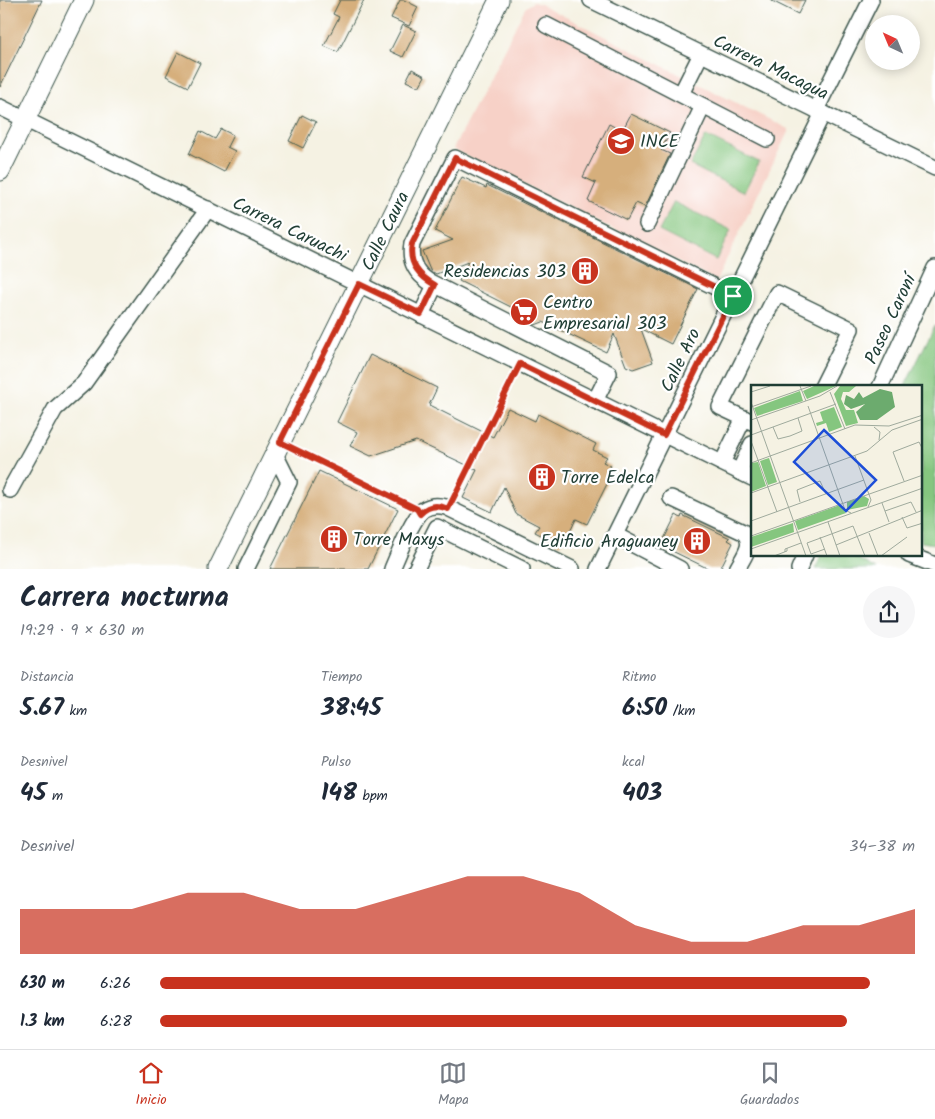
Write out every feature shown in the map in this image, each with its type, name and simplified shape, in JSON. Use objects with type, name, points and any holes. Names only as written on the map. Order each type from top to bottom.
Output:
[{"type":"main road","points":[[0,171],[84,0]]},
{"type":"main road","name":"Calle Caura","points":[[218,569],[499,0]]},
{"type":"street","name":"Carrera Macagua","points":[[591,0],[612,5],[701,54],[935,168]]},
{"type":"street","name":"Calle Aro","points":[[598,569],[733,296],[870,0]]},
{"type":"street","points":[[546,25],[767,139]]},
{"type":"street","points":[[681,94],[701,54]]},
{"type":"street","points":[[647,224],[703,106]]},
{"type":"street","name":"Carrera Caruachi","points":[[0,107],[746,475]]},
{"type":"street","points":[[595,401],[609,373],[435,285],[418,274],[410,251],[415,237],[455,158],[733,296]]},
{"type":"street","points":[[10,490],[55,409],[84,383],[208,209]]},
{"type":"street","name":"Paseo Caroní","points":[[880,385],[935,268]]},
{"type":"street","points":[[921,298],[935,283]]},
{"type":"street","points":[[421,314],[435,285]]},
{"type":"street","points":[[722,463],[748,420],[720,406],[777,292],[851,329],[823,385]]},
{"type":"street","points":[[246,569],[289,482],[278,448]]},
{"type":"street","points":[[746,475],[751,449]]},
{"type":"street","points":[[671,498],[743,532],[747,536],[750,541],[749,546],[737,569]]},
{"type":"street","points":[[392,569],[420,514],[426,508],[433,506],[448,509],[572,569]]},
{"type":"street","points":[[416,569],[437,528],[522,569]]},
{"type":"street","points":[[615,535],[680,569]]},
{"type":"street","points":[[799,569],[806,556]]},
{"type":"street","points":[[912,556],[935,564]]},
{"type":"path","points":[[448,509],[520,364]]},
{"type":"path","points":[[278,448],[417,509],[420,514]]},
{"type":"shaded area","name":"INCE","points":[[533,2],[788,129],[716,281],[453,149],[525,8]]},
{"type":"green space","points":[[706,136],[759,162],[744,192],[690,165]]},
{"type":"green space","points":[[674,202],[731,230],[716,260],[659,231]]},
{"type":"green space","points":[[935,325],[935,544],[922,542],[922,385],[905,385]]},
{"type":"green space","points":[[822,556],[853,556],[876,569],[815,569]]},
{"type":"building","points":[[0,0],[42,0],[0,87]]},
{"type":"building","points":[[340,0],[364,0],[338,52],[324,46],[339,17],[333,14]]},
{"type":"building","points":[[400,0],[418,7],[409,26],[391,18]]},
{"type":"building","points":[[770,0],[805,0],[798,14]]},
{"type":"building","points":[[403,25],[416,31],[403,57],[390,51]]},
{"type":"building","points":[[178,52],[200,63],[188,87],[166,76]]},
{"type":"building","points":[[412,69],[425,76],[419,87],[406,81]]},
{"type":"building","points":[[631,114],[670,133],[661,150],[670,154],[645,207],[636,203],[627,220],[588,201],[596,183],[583,177],[609,124],[622,131]]},
{"type":"building","points":[[302,115],[316,122],[303,148],[289,141]]},
{"type":"building","points":[[221,129],[233,135],[227,147],[235,151],[224,172],[189,154],[200,131],[215,139]]},
{"type":"building","name":"Residencias 303","points":[[462,177],[486,188],[487,185],[698,289],[671,344],[641,329],[653,362],[633,369],[626,366],[614,334],[606,352],[543,322],[535,325],[524,319],[521,312],[459,281],[468,262],[436,274],[430,270],[422,251],[453,240],[435,231]]},
{"type":"building","points":[[370,355],[437,388],[429,405],[493,437],[508,408],[535,421],[538,414],[596,444],[593,450],[607,457],[603,462],[611,466],[607,474],[611,476],[587,524],[576,519],[569,534],[566,533],[560,545],[535,532],[539,526],[516,514],[504,487],[492,512],[463,498],[477,470],[416,441],[371,456],[350,446],[357,432],[337,422]]},
{"type":"building","name":"Torre Maxys","points":[[319,471],[398,509],[368,569],[270,569]]},
{"type":"building","name":"Edificio Araguaney","points":[[676,515],[681,518],[682,515],[730,538],[728,540],[733,543],[720,569],[709,569],[666,548],[667,545],[662,543]]},
{"type":"place","name":"INCE","points":[[621,141]]},
{"type":"place","name":"Residencias 303","points":[[585,271]]},
{"type":"place","name":"Centro Empresarial 303","points":[[524,312]]},
{"type":"place","name":"Torre Edelca","points":[[542,477]]},
{"type":"place","name":"Torre Maxys","points":[[334,539]]},
{"type":"place","name":"Edificio Araguaney","points":[[697,541]]},
{"type":"route","points":[[455,158],[733,296],[664,435],[520,364],[448,509],[442,506],[433,506],[426,508],[420,514],[417,509],[280,442],[359,284],[421,314],[435,285],[418,274],[410,251],[415,237],[455,158]]}]
